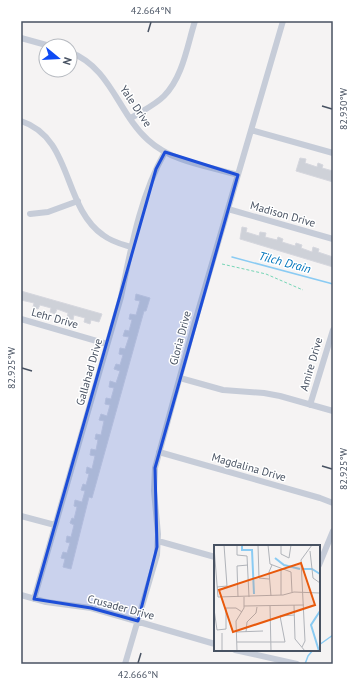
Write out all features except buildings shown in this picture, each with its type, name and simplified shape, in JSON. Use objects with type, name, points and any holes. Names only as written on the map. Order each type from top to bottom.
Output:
[{"type":"street","points":[[131,118],[159,100],[172,86],[181,68],[194,21]]},
{"type":"street","name":"Gloria Drive","points":[[125,664],[155,562],[158,541],[153,483],[159,452],[282,21]]},
{"type":"street","points":[[21,38],[38,43]]},
{"type":"street","name":"Yale Drive","points":[[78,56],[85,60],[101,75],[147,139],[165,152],[186,161],[238,175]]},
{"type":"street","points":[[21,121],[39,130],[50,141],[58,154],[88,221],[102,235],[113,241],[131,247]]},
{"type":"street","points":[[251,130],[333,153]]},
{"type":"street","name":"Gallahad Drive","points":[[34,599],[121,297],[131,247],[150,182],[165,152]]},
{"type":"street","points":[[30,214],[48,212],[78,201]]},
{"type":"street","name":"Madison Drive","points":[[228,209],[333,239]]},
{"type":"street","name":"Lehr Drive","points":[[21,319],[107,344]]},
{"type":"street","name":"Amire Drive","points":[[310,405],[333,330]]},
{"type":"street","points":[[180,378],[223,390],[264,393],[333,411]]},
{"type":"street","name":"Magdalina Drive","points":[[159,452],[333,503]]},
{"type":"street","points":[[21,516],[55,525]]},
{"type":"street","points":[[320,563],[333,531]]},
{"type":"street","points":[[158,541],[214,557]]},
{"type":"street","name":"Crusader Drive","points":[[21,595],[34,599],[91,608],[214,644]]},
{"type":"street","points":[[240,651],[297,664]]},
{"type":"path","points":[[222,264],[266,274],[303,290]]},
{"type":"highlighted area","points":[[165,152],[238,175],[155,468],[157,547],[138,621],[91,608],[34,599],[156,169]]},
{"type":"waterway","name":"Tilch Drain","points":[[232,257],[333,284]]},
{"type":"waterway","points":[[320,644],[333,635]]},
{"type":"waterway","points":[[305,664],[308,656],[312,651]]}]
